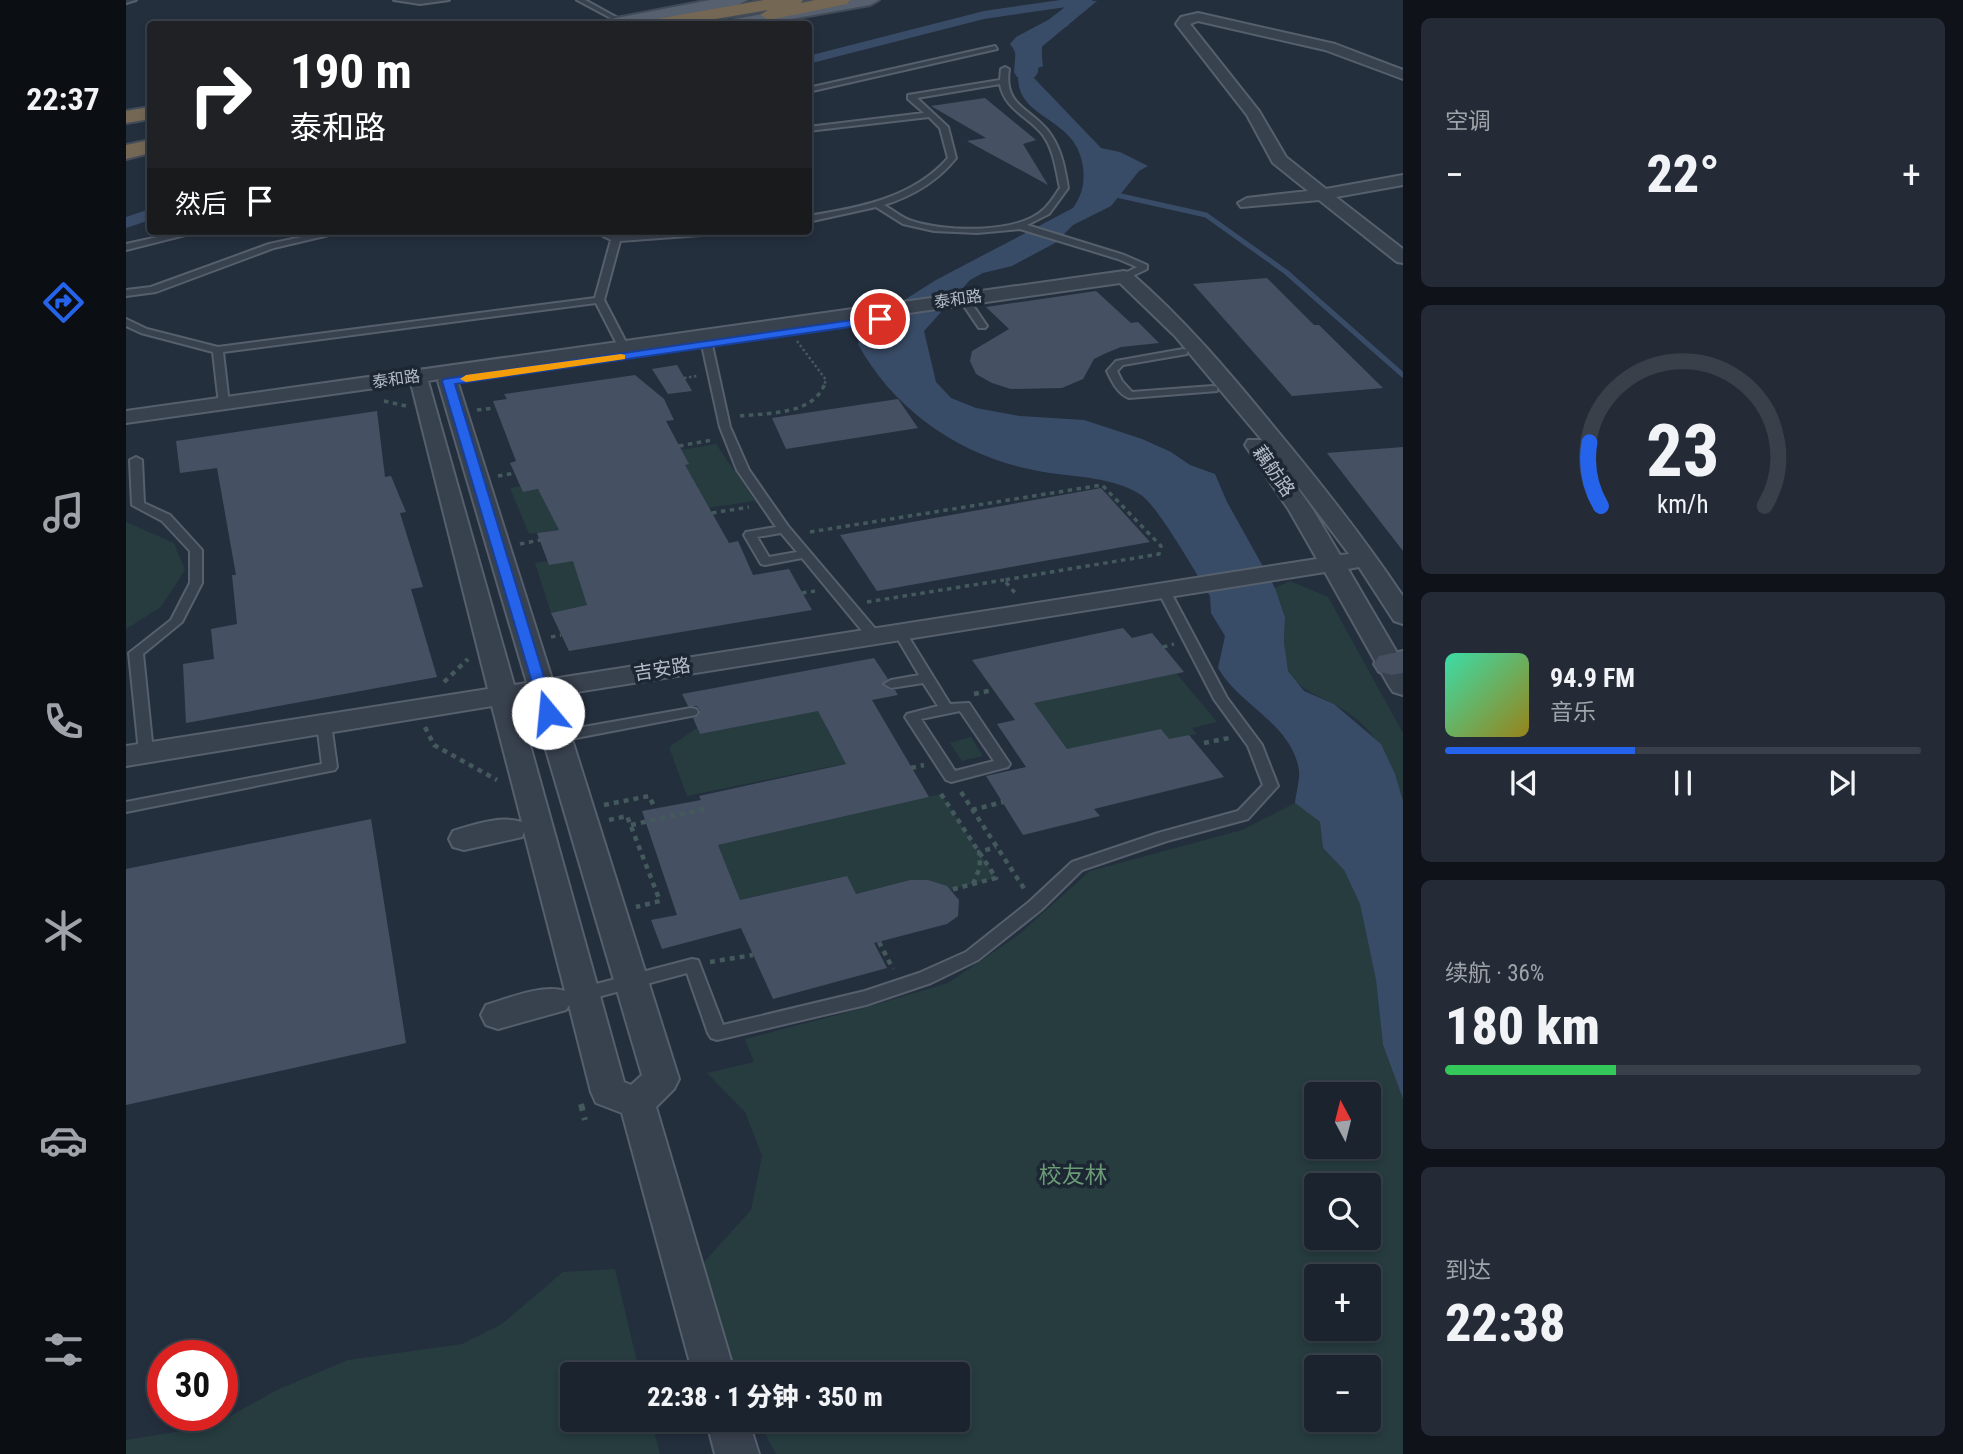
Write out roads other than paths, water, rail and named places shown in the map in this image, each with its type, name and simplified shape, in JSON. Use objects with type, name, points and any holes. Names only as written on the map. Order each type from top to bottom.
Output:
[{"type":"highway","points":[[672,21],[794,0]]},
{"type":"highway","points":[[737,21],[841,0]]},
{"type":"highway","points":[[126,120],[147,116]]},
{"type":"highway","points":[[126,131],[147,127]]},
{"type":"highway","points":[[126,144],[147,140]]},
{"type":"highway","points":[[126,152],[147,148]]},
{"type":"highway","points":[[126,159],[147,155]]},
{"type":"main road","points":[[628,21],[738,0]]},
{"type":"main road","points":[[668,21],[763,0]]},
{"type":"main road","points":[[752,21],[870,0]]},
{"type":"main road","points":[[789,21],[833,13],[878,0]]},
{"type":"street","points":[[1403,75],[1313,43],[1198,17],[1186,20],[1183,24],[1254,114],[1279,160],[1403,258]]},
{"type":"street","points":[[1247,203],[1321,195],[1403,180]]},
{"type":"street","name":"泰和路","points":[[126,417],[623,346],[966,304],[1119,278]]},
{"type":"street","name":"藕舫路","points":[[1119,278],[1150,311],[1213,389],[1301,510],[1399,671]]},
{"type":"street","name":"藕舫路","points":[[1119,278],[1169,316],[1212,362],[1300,472],[1399,604]]},
{"type":"street","points":[[966,304],[1098,288],[1117,293],[1176,344]]},
{"type":"street","name":"泰和路","points":[[126,428],[415,396],[448,381],[791,332],[855,318]]},
{"type":"street","points":[[448,381],[661,1079],[637,1103]]},
{"type":"street","points":[[415,396],[502,694],[568,998],[609,1092],[637,1103]]},
{"type":"street","name":"吉安路","points":[[136,754],[1197,583],[1365,559]]},
{"type":"street","points":[[464,839],[510,830]]},
{"type":"street","points":[[498,1015],[568,998]]},
{"type":"street","points":[[637,1103],[711,1362]]},
{"type":"street","points":[[731,1432],[737,1454]]},
{"type":"lane","points":[[126,1],[133,0]]},
{"type":"lane","points":[[397,0],[446,0]]},
{"type":"lane","points":[[580,0],[614,21]]},
{"type":"lane","points":[[812,89],[995,48]]},
{"type":"lane","points":[[1005,69],[1001,82],[1010,103],[1045,132],[1057,152],[1064,188],[1046,212],[1025,227]]},
{"type":"lane","points":[[812,218],[878,205],[944,171],[952,158],[944,127],[911,97],[1001,82]]},
{"type":"lane","points":[[812,129],[929,115]]},
{"type":"lane","points":[[878,205],[905,222],[938,228],[992,230],[1025,227],[1144,267],[1119,278]]},
{"type":"lane","points":[[126,247],[179,235]]},
{"type":"lane","points":[[126,293],[153,290],[272,246],[323,235]]},
{"type":"lane","points":[[606,235],[616,239],[666,235]]},
{"type":"lane","points":[[616,239],[600,300],[623,346]]},
{"type":"lane","points":[[126,322],[144,331],[218,350],[600,300]]},
{"type":"lane","points":[[966,304],[982,326]]},
{"type":"lane","points":[[1176,344],[1120,363],[1112,371],[1117,382],[1129,395],[1213,389]]},
{"type":"lane","points":[[707,345],[723,419],[743,470],[786,532],[848,605],[886,633],[926,678],[946,709]]},
{"type":"lane","points":[[218,350],[224,404]]},
{"type":"lane","points":[[136,460],[132,505],[166,518],[196,550],[196,583],[176,622],[131,654],[136,754]]},
{"type":"lane","points":[[786,532],[750,535],[765,561],[805,554]]},
{"type":"lane","points":[[568,998],[692,965],[717,1033],[866,998],[972,956],[1035,906],[1077,866],[1163,837],[1243,815],[1271,786],[1255,745],[1221,699],[1163,589]]},
{"type":"lane","points":[[891,684],[926,678]]},
{"type":"lane","points":[[964,706],[1003,764],[951,777],[912,717],[946,709],[964,706]]},
{"type":"lane","points":[[555,737],[691,712]]},
{"type":"lane","points":[[126,807],[330,767],[324,724]]},
{"type":"water","points":[[1048,20],[1069,25],[1045,40],[1042,49],[1043,66],[1033,70],[1033,77],[1101,148],[1120,152],[1148,166],[1139,171],[1111,206],[1073,225],[1055,243],[1012,266],[983,273],[970,280],[924,331],[936,382],[951,398],[976,408],[1020,416],[1084,420],[1142,439],[1171,452],[1190,465],[1215,474],[1227,502],[1275,588],[1285,617],[1284,643],[1288,671],[1304,691],[1334,704],[1381,744],[1395,774],[1403,801],[1403,1099],[1383,1045],[1376,980],[1360,904],[1344,870],[1323,848],[1320,822],[1295,803],[1299,770],[1286,740],[1276,727],[1227,681],[1218,668],[1225,636],[1211,613],[1210,596],[1157,512],[1141,495],[1119,485],[1015,466],[961,444],[913,412],[873,369],[858,344],[863,326],[936,280],[1073,208],[1076,203],[1084,179],[1079,152],[1064,131],[1025,100],[1020,90],[1016,55],[1010,44],[1016,37]]},
{"type":"waterway","points":[[812,59],[984,15],[1087,0]]},
{"type":"waterway","points":[[1026,72],[1028,47],[1086,1]]},
{"type":"waterway","points":[[1112,194],[1206,215],[1286,272],[1403,375]]},
{"type":"waterway","points":[[126,223],[147,215]]},
{"type":"park label","name":"校友林","points":[[1073,1175]]}]
